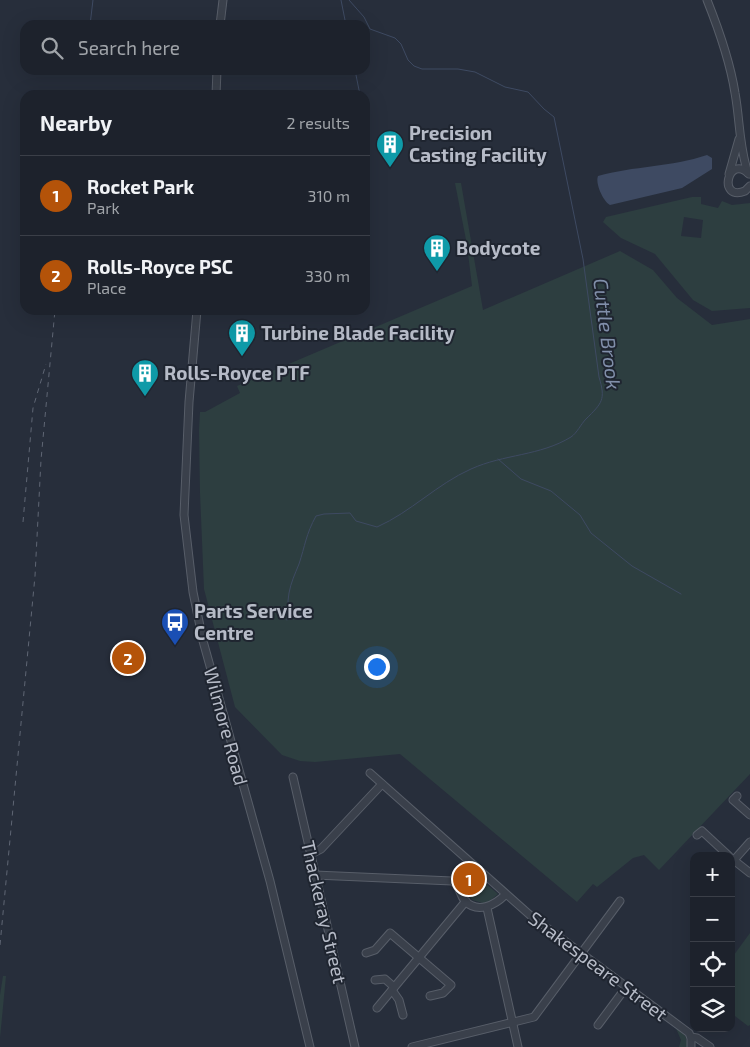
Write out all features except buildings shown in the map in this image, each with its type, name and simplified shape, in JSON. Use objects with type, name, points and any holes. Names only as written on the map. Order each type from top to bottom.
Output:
[{"type":"street","points":[[221,20],[223,0]]},
{"type":"street","points":[[707,0],[726,54],[736,98],[740,136],[749,175]]},
{"type":"street","points":[[216,90],[218,75]]},
{"type":"street","points":[[740,136],[727,181],[731,190],[739,193],[749,188]]},
{"type":"street","points":[[729,175],[740,169],[749,175]]},
{"type":"street","name":"Wilmore Road","points":[[197,315],[184,515],[193,592],[209,667],[270,882],[310,1047]]},
{"type":"street","name":"Shakespeare Street","points":[[370,773],[505,894],[691,1037],[697,1038],[710,1047]]},
{"type":"street","name":"Thackeray Street","points":[[293,777],[355,1047]]},
{"type":"street","points":[[311,854],[321,849],[382,784]]},
{"type":"street","points":[[737,796],[733,800],[750,815]]},
{"type":"street","points":[[697,836],[702,831],[725,852]]},
{"type":"street","points":[[735,855],[750,842]]},
{"type":"street","points":[[735,861],[750,873]]},
{"type":"street","points":[[315,875],[452,881],[457,883],[466,901],[474,906],[486,908],[498,902],[505,894]]},
{"type":"street","points":[[377,1008],[466,901]]},
{"type":"street","points":[[412,1047],[512,1024],[534,1017],[620,901]]},
{"type":"street","points":[[486,908],[518,1047]]},
{"type":"street","points":[[366,953],[375,950],[390,933],[450,985],[443,993],[430,996]]},
{"type":"street","points":[[375,979],[386,979],[399,1000],[403,1015]]},
{"type":"street","points":[[598,1025],[626,986]]},
{"type":"street","points":[[690,1047],[691,1037]]},
{"type":"shaded area","points":[[455,183],[461,183],[483,310],[620,251],[653,270],[677,298],[712,325],[750,319],[750,774],[659,870],[644,855],[633,858],[597,887],[593,884],[577,902],[400,754],[315,762],[300,761],[282,755],[235,707],[204,589],[200,493],[200,412],[205,412],[240,393],[237,386],[472,286],[467,245]]},
{"type":"shaded area","points":[[692,197],[701,197],[701,204],[718,208],[722,201],[732,205],[750,203],[750,308],[712,311],[693,300],[655,254],[621,238],[603,222],[606,217]],"holes":[[[684,217],[703,220],[701,238],[681,236]]]},
{"type":"shaded area","points":[[462,864],[498,894],[486,904],[472,900],[453,875]]},
{"type":"shaded area","points":[[750,933],[750,1025],[748,1026],[735,1016],[735,954]]},
{"type":"shaded area","points":[[3,976],[6,976],[0,1038],[0,995]]},
{"type":"shaded area","points":[[675,1026],[685,1034],[688,1047],[679,1047],[681,1040]]},
{"type":"water","points":[[707,155],[712,158],[712,169],[682,188],[610,205],[602,196],[597,179],[598,176],[680,162]]},
{"type":"waterway","points":[[91,20],[93,0]]},
{"type":"waterway","points":[[341,0],[345,20]]},
{"type":"waterway","name":"Cuttle Brook","points":[[349,0],[366,20]]},
{"type":"waterway","name":"Cuttle Brook","points":[[287,620],[288,597],[291,585],[316,516],[350,513],[356,521],[377,527],[401,514],[447,482],[471,469],[496,460],[547,448],[571,437],[596,409],[602,396],[583,259],[554,117],[528,92],[505,87],[475,72],[458,69],[422,69],[414,66],[408,60],[401,44],[395,38],[370,29]]},
{"type":"waterway","points":[[356,75],[359,90]]},
{"type":"waterway","points":[[498,459],[521,479],[551,491],[580,515],[591,533],[632,566],[681,594]]},
{"type":"railway","points":[[0,945],[35,576],[41,460],[55,315]]},
{"type":"railway","points":[[23,522],[33,408],[46,364]]},
{"type":"place","name":"Precision Casting Facility","points":[[390,168]]},
{"type":"place","name":"Bodycote","points":[[437,272]]},
{"type":"place","name":"Turbine Blade Facility","points":[[242,357]]},
{"type":"place","name":"Rolls-Royce PTF","points":[[145,397]]},
{"type":"place","name":"Parts Service Centre","points":[[175,646]]},
{"type":"place","name":"Rolls-Royce PSC","points":[[128,658]]},
{"type":"place","name":"Rocket Park","points":[[469,879]]}]
